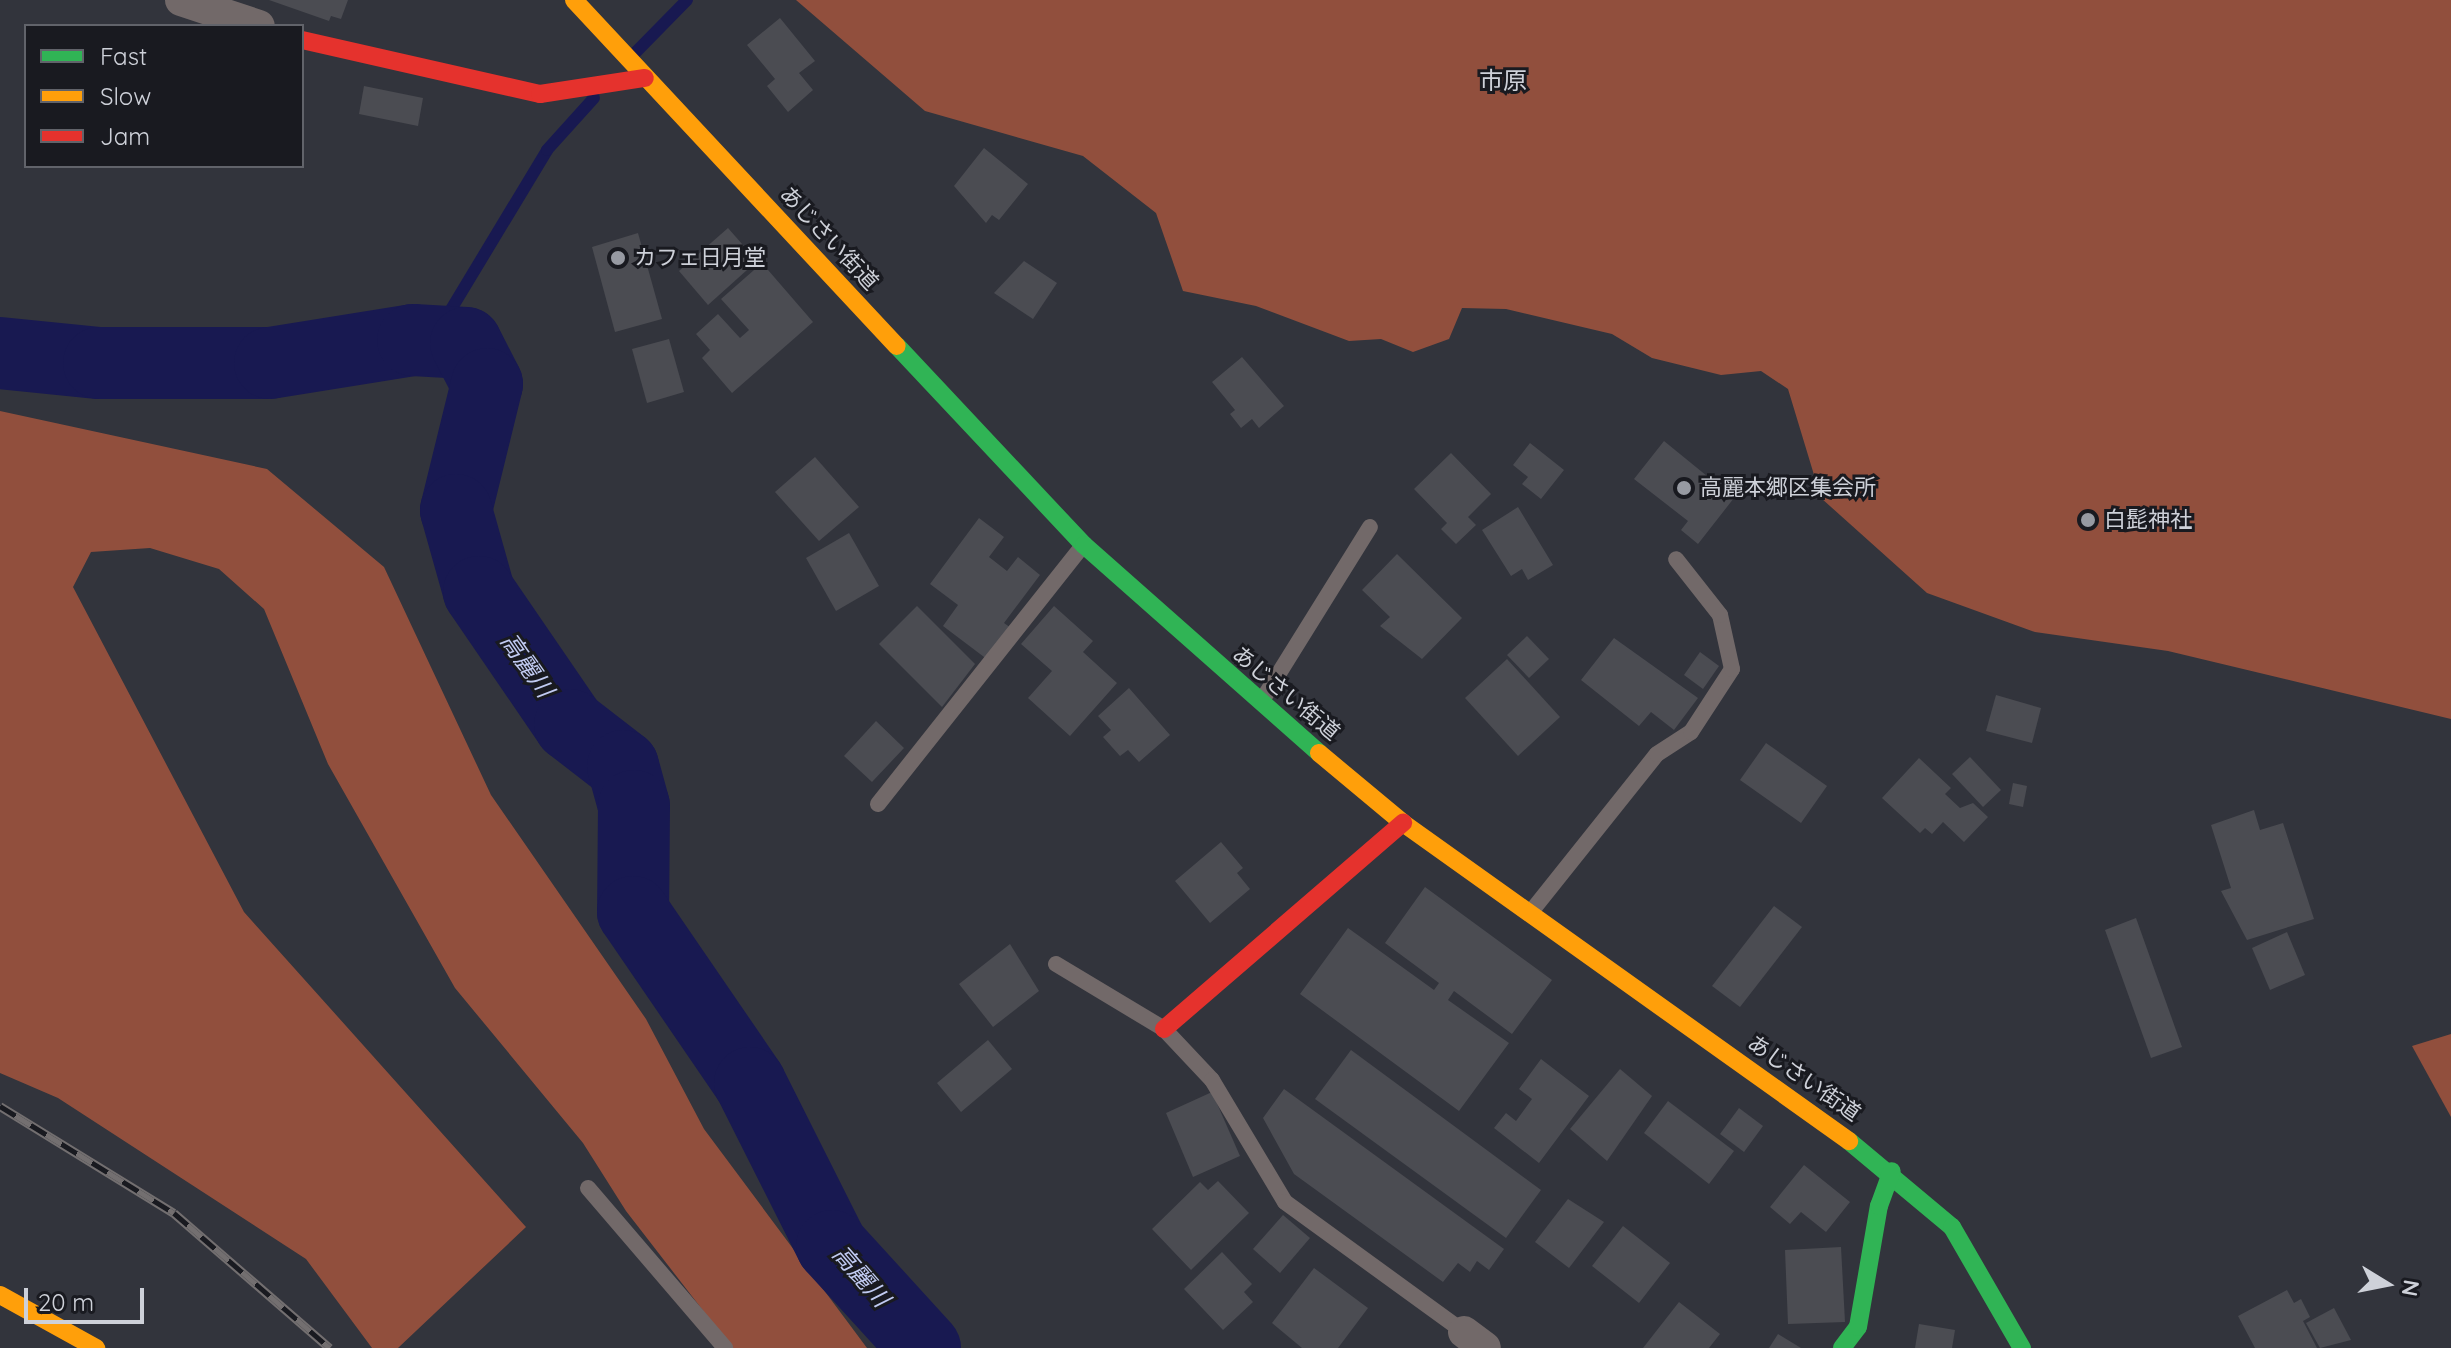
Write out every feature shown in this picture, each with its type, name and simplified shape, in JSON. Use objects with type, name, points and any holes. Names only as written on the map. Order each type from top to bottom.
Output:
[{"type":"main road","name":"あじさい街道","points":[[574,0],[1084,545],[1259,704],[1403,823],[1892,1171],[1952,1227],[2022,1348]]},
{"type":"main road","points":[[304,40],[540,94],[635,66]]},
{"type":"main road","points":[[1164,1029],[1403,823]]},
{"type":"main road","points":[[1842,1348],[1858,1327],[1879,1206],[1892,1171]]},
{"type":"main road","points":[[0,1295],[96,1348]]},
{"type":"street","points":[[181,0],[253,24]]},
{"type":"lane","points":[[1259,704],[1370,527]]},
{"type":"lane","points":[[878,804],[1084,545]]},
{"type":"lane","points":[[1529,914],[1657,754],[1691,732],[1732,669],[1720,615],[1676,559]]},
{"type":"lane","points":[[1056,964],[1164,1029],[1212,1080],[1285,1202],[1475,1340]]},
{"type":"lane","points":[[588,1188],[725,1348]]},
{"type":"shaded area","points":[[796,0],[2451,0],[2451,719],[2168,651],[2035,632],[1927,593],[1821,498],[1788,389],[1761,371],[1721,375],[1652,358],[1612,334],[1506,309],[1462,308],[1449,339],[1413,352],[1381,339],[1349,341],[1256,306],[1183,291],[1156,213],[1083,156],[925,111]]},
{"type":"shaded area","points":[[0,411],[267,469],[384,567],[491,795],[646,1019],[704,1129],[867,1348],[732,1348],[626,1211],[583,1143],[455,988],[328,764],[264,609],[219,569],[150,548],[91,552],[73,587],[244,912],[526,1227],[398,1348],[372,1348],[306,1259],[58,1098],[0,1073]]},
{"type":"shaded area","points":[[2451,1034],[2451,1117],[2412,1046]]},
{"type":"building","points":[[269,0],[348,0],[341,19],[331,16],[329,21]]},
{"type":"building","points":[[780,18],[815,61],[799,73],[813,90],[788,112],[767,86],[775,79],[747,45]]},
{"type":"building","points":[[364,86],[423,98],[418,126],[359,114]]},
{"type":"building","points":[[984,148],[1028,184],[999,220],[992,215],[986,223],[954,186]]},
{"type":"building","points":[[728,228],[757,261],[708,305],[679,271]]},
{"type":"building","points":[[638,233],[662,319],[615,332],[592,247]]},
{"type":"building","points":[[1024,261],[1057,283],[1033,319],[994,293]]},
{"type":"building","points":[[762,263],[813,322],[732,393],[702,358],[710,350],[696,334],[718,314],[740,338],[749,330],[721,299]]},
{"type":"building","points":[[669,339],[684,392],[647,403],[632,349]]},
{"type":"building","points":[[1242,357],[1284,406],[1259,428],[1252,419],[1241,428],[1230,414],[1235,410],[1212,382]]},
{"type":"building","name":"高麗本郷区集会所","points":[[1664,441],[1734,498],[1698,544],[1681,530],[1688,521],[1634,479]]},
{"type":"building","points":[[1530,443],[1564,470],[1541,499],[1522,484],[1528,477],[1513,465]]},
{"type":"building","points":[[1451,453],[1491,494],[1468,517],[1476,525],[1456,544],[1441,529],[1447,523],[1414,489]]},
{"type":"building","points":[[815,457],[859,507],[819,541],[775,492]]},
{"type":"building","points":[[1518,507],[1553,565],[1528,580],[1522,569],[1511,576],[1482,530]]},
{"type":"building","points":[[979,518],[1004,537],[989,557],[1007,571],[1018,557],[1040,575],[1004,623],[1011,628],[988,660],[943,626],[958,605],[930,584]]},
{"type":"building","points":[[849,533],[879,586],[836,611],[806,558]]},
{"type":"building","points":[[1397,554],[1462,618],[1422,659],[1380,626],[1390,617],[1362,590]]},
{"type":"building","points":[[917,606],[975,664],[942,707],[879,644]]},
{"type":"building","points":[[1054,606],[1093,641],[1083,652],[1117,683],[1070,736],[1028,698],[1052,671],[1021,644]]},
{"type":"building","points":[[1527,636],[1549,659],[1529,678],[1507,655]]},
{"type":"building","points":[[1614,638],[1698,698],[1674,730],[1651,712],[1639,726],[1581,680]]},
{"type":"building","points":[[1700,652],[1719,666],[1703,689],[1684,675]]},
{"type":"building","points":[[1507,659],[1560,717],[1518,756],[1465,698]]},
{"type":"building","points":[[1129,688],[1170,735],[1139,762],[1128,750],[1120,756],[1103,737],[1111,730],[1098,716]]},
{"type":"building","points":[[1996,695],[2041,708],[2032,743],[1986,731]]},
{"type":"building","points":[[876,721],[904,748],[872,782],[844,756]]},
{"type":"building","points":[[1766,743],[1827,786],[1801,823],[1740,780]]},
{"type":"building","points":[[1970,757],[2001,790],[1983,807],[1952,774]]},
{"type":"building","points":[[1919,758],[1951,788],[1945,794],[1960,808],[1973,803],[1988,817],[1964,842],[1943,822],[1932,834],[1925,828],[1920,833],[1882,798]]},
{"type":"building","points":[[2013,783],[2027,786],[2023,807],[2009,804]]},
{"type":"building","points":[[2254,810],[2260,830],[2283,823],[2314,919],[2247,940],[2221,891],[2231,888],[2211,825]]},
{"type":"building","points":[[1221,842],[1243,868],[1237,873],[1250,889],[1210,923],[1175,881]]},
{"type":"building","points":[[1425,887],[1552,980],[1512,1034],[1454,991],[1448,1000],[1509,1043],[1459,1111],[1300,994],[1348,928],[1434,990],[1439,983],[1385,943]]},
{"type":"building","points":[[1774,906],[1802,927],[1740,1007],[1712,986]]},
{"type":"building","points":[[2136,918],[2182,1047],[2151,1058],[2105,930]]},
{"type":"building","points":[[2287,932],[2305,975],[2270,990],[2252,948]]},
{"type":"building","points":[[1010,944],[1039,991],[993,1027],[959,984]]},
{"type":"building","points":[[988,1040],[1012,1069],[961,1112],[937,1083]]},
{"type":"building","points":[[1351,1050],[1541,1190],[1506,1238],[1315,1099]]},
{"type":"building","points":[[1541,1059],[1589,1096],[1539,1163],[1494,1128],[1506,1113],[1516,1121],[1532,1099],[1519,1089]]},
{"type":"building","points":[[1620,1069],[1652,1096],[1607,1161],[1570,1129]]},
{"type":"building","points":[[1284,1089],[1504,1249],[1489,1270],[1477,1261],[1470,1272],[1458,1263],[1443,1282],[1294,1174],[1263,1118]]},
{"type":"building","points":[[1212,1092],[1240,1156],[1193,1177],[1166,1113]]},
{"type":"building","points":[[1668,1101],[1734,1151],[1709,1184],[1644,1133]]},
{"type":"building","points":[[1739,1108],[1763,1126],[1744,1152],[1720,1134]]},
{"type":"building","points":[[1804,1165],[1850,1202],[1826,1232],[1801,1212],[1790,1224],[1770,1207]]},
{"type":"building","points":[[1218,1181],[1249,1213],[1191,1270],[1152,1229],[1200,1182],[1208,1190]]},
{"type":"building","points":[[1568,1199],[1604,1222],[1569,1268],[1535,1242]]},
{"type":"building","points":[[1283,1215],[1310,1238],[1280,1273],[1253,1249]]},
{"type":"building","points":[[1623,1226],[1670,1263],[1639,1303],[1592,1266]]},
{"type":"building","points":[[1841,1247],[1845,1322],[1788,1324],[1785,1250]]},
{"type":"building","points":[[1222,1252],[1252,1284],[1244,1292],[1253,1302],[1223,1330],[1184,1289]]},
{"type":"building","points":[[1314,1268],[1368,1308],[1338,1348],[1302,1348],[1272,1323]]},
{"type":"building","points":[[2287,1290],[2294,1303],[2301,1299],[2310,1317],[2303,1321],[2317,1348],[2255,1348],[2238,1316]]},
{"type":"building","points":[[1679,1302],[1720,1334],[1709,1348],[1643,1348]]},
{"type":"building","points":[[2334,1308],[2351,1340],[2320,1348],[2306,1323]]},
{"type":"building","points":[[1919,1324],[1955,1330],[1952,1348],[1915,1348]]},
{"type":"building","points":[[1778,1334],[1801,1348],[1769,1348]]},
{"type":"waterway","points":[[633,55],[687,0]]},
{"type":"waterway","points":[[432,341],[547,150],[594,98]]},
{"type":"waterway","name":"高麗川","points":[[0,353],[99,363],[270,363],[413,340],[466,343],[487,384],[456,510],[479,592],[570,725],[623,766],[634,806],[633,912],[750,1083],[832,1246],[925,1348]]},
{"type":"railway","points":[[0,1106],[174,1213],[330,1348]]},
{"type":"traffic: fast","points":[[897,346],[1084,545],[1319,753]]},
{"type":"traffic: fast","points":[[1849,1141],[1952,1227],[2022,1348]]},
{"type":"traffic: fast","points":[[1842,1348],[1858,1327],[1879,1206],[1892,1171]]},
{"type":"traffic: slow","points":[[574,0],[897,346]]},
{"type":"traffic: slow","points":[[1319,753],[1403,823],[1849,1141]]},
{"type":"traffic: slow","points":[[0,1295],[96,1348]]},
{"type":"traffic: jam","points":[[304,40],[540,94],[645,78]]},
{"type":"traffic: jam","points":[[1164,1029],[1403,823]]},
{"type":"place","name":"カフェ日月堂","points":[[618,258]]},
{"type":"place","name":"高麗本郷区集会所","points":[[1684,488]]},
{"type":"place","name":"白髭神社","points":[[2088,520]]},
{"type":"district","name":"市原","points":[[1503,81]]}]
